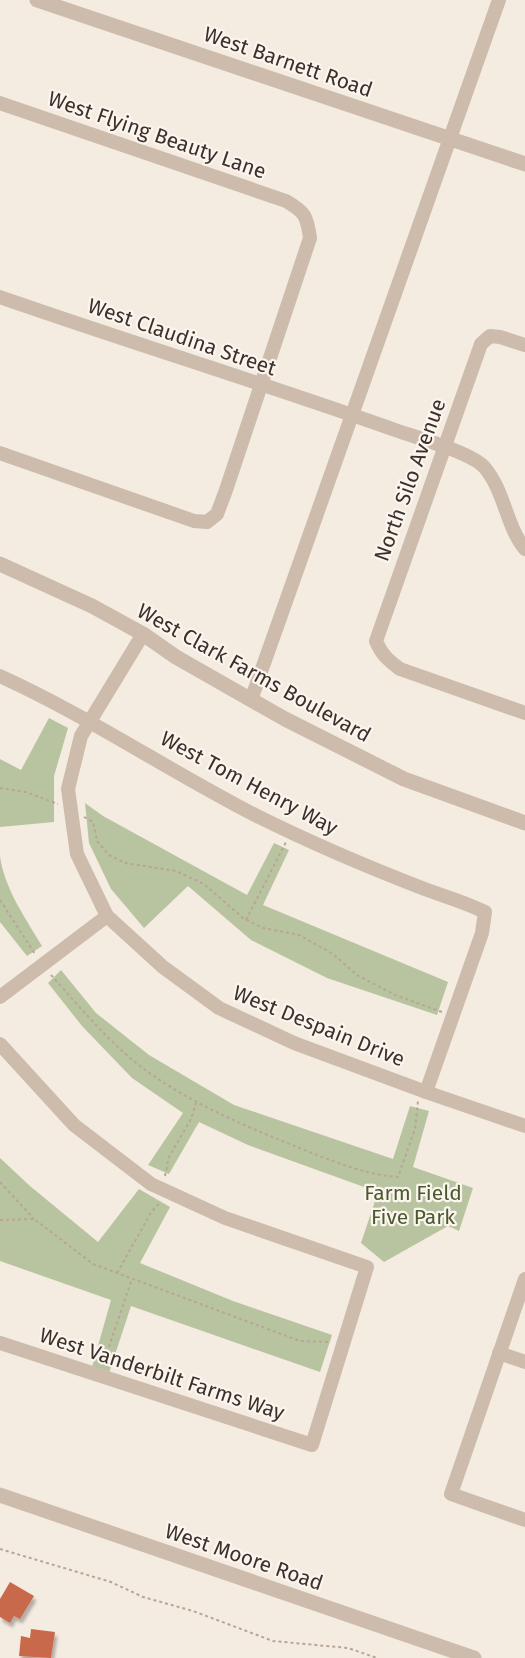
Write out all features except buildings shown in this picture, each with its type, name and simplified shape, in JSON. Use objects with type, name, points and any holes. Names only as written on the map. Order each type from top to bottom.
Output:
[{"type":"street","name":"West Barnett Road","points":[[37,0],[525,164]]},
{"type":"street","points":[[250,700],[499,0]]},
{"type":"street","name":"West Flying Beauty Lane","points":[[0,103],[286,201],[299,209],[307,219],[310,238],[262,386]]},
{"type":"street","name":"West Claudina Street","points":[[0,297],[465,455],[485,467],[502,496],[518,540],[525,549]]},
{"type":"street","name":"North Silo Avenue","points":[[525,345],[490,336],[481,345],[376,641],[380,651],[400,669],[525,713]]},
{"type":"street","points":[[0,453],[194,521],[207,522],[217,514],[262,386]]},
{"type":"street","name":"West Clark Farms Boulevard","points":[[0,564],[92,606],[143,634],[176,657],[250,700],[404,778],[525,823]]},
{"type":"street","name":"West Despain Drive","points":[[143,634],[81,736],[68,789],[77,854],[107,916],[164,968],[219,1008],[294,1043],[525,1126]]},
{"type":"street","name":"West Tom Henry Way","points":[[0,676],[90,722],[254,814],[339,854],[424,889],[464,901],[485,912],[482,933],[453,1016]]},
{"type":"street","points":[[0,997],[107,916]]},
{"type":"street","points":[[422,1090],[453,1016]]},
{"type":"street","points":[[0,1044],[74,1125],[151,1184],[225,1218],[367,1267],[343,1342]]},
{"type":"street","points":[[525,1279],[451,1494],[525,1520]]},
{"type":"street","name":"West Vanderbilt Farms Way","points":[[0,1343],[312,1445],[343,1342]]},
{"type":"street","points":[[499,1353],[525,1362]]},
{"type":"street","name":"West Moore Road","points":[[0,1495],[474,1658]]},
{"type":"path","points":[[0,788],[26,792],[71,810],[93,822],[97,841],[109,855],[125,863],[154,866],[186,875],[204,884],[246,920],[263,927],[299,935],[333,954],[357,975],[395,995],[453,1016]]},
{"type":"path","points":[[246,920],[291,832]]},
{"type":"path","points":[[0,900],[42,965],[110,1039],[150,1073],[196,1103],[253,1130],[312,1153],[382,1176],[398,1177],[415,1129],[422,1090]]},
{"type":"path","points":[[117,1273],[152,1211],[171,1193],[164,1181],[169,1157],[191,1119],[196,1103]]},
{"type":"path","points":[[0,1182],[34,1219],[93,1264],[300,1341],[343,1342]]},
{"type":"path","points":[[0,1220],[34,1219]]},
{"type":"path","points":[[99,1377],[111,1334],[132,1279]]},
{"type":"path","points":[[0,1549],[111,1582],[143,1597],[193,1611],[273,1641],[348,1648],[377,1658]]},
{"type":"green space","points":[[49,718],[68,728],[54,776],[54,822],[0,827],[0,759],[21,770]]},
{"type":"green space","points":[[85,803],[103,816],[247,895],[274,843],[289,850],[263,905],[448,982],[437,1015],[327,978],[251,940],[188,886],[144,928],[111,889],[89,843]]},
{"type":"green space","points":[[0,856],[11,891],[42,946],[27,956],[0,922]]},
{"type":"green space","name":"Farm Field Five Park","points":[[61,970],[96,1013],[149,1055],[234,1105],[393,1159],[410,1106],[429,1111],[413,1167],[473,1188],[459,1231],[448,1226],[384,1262],[361,1243],[378,1192],[248,1145],[199,1122],[169,1174],[148,1165],[183,1113],[132,1078],[82,1026],[48,983]]},
{"type":"green space","points":[[0,1158],[98,1242],[139,1189],[170,1207],[140,1263],[233,1301],[332,1335],[320,1372],[131,1306],[109,1373],[92,1367],[111,1300],[0,1261]]}]
